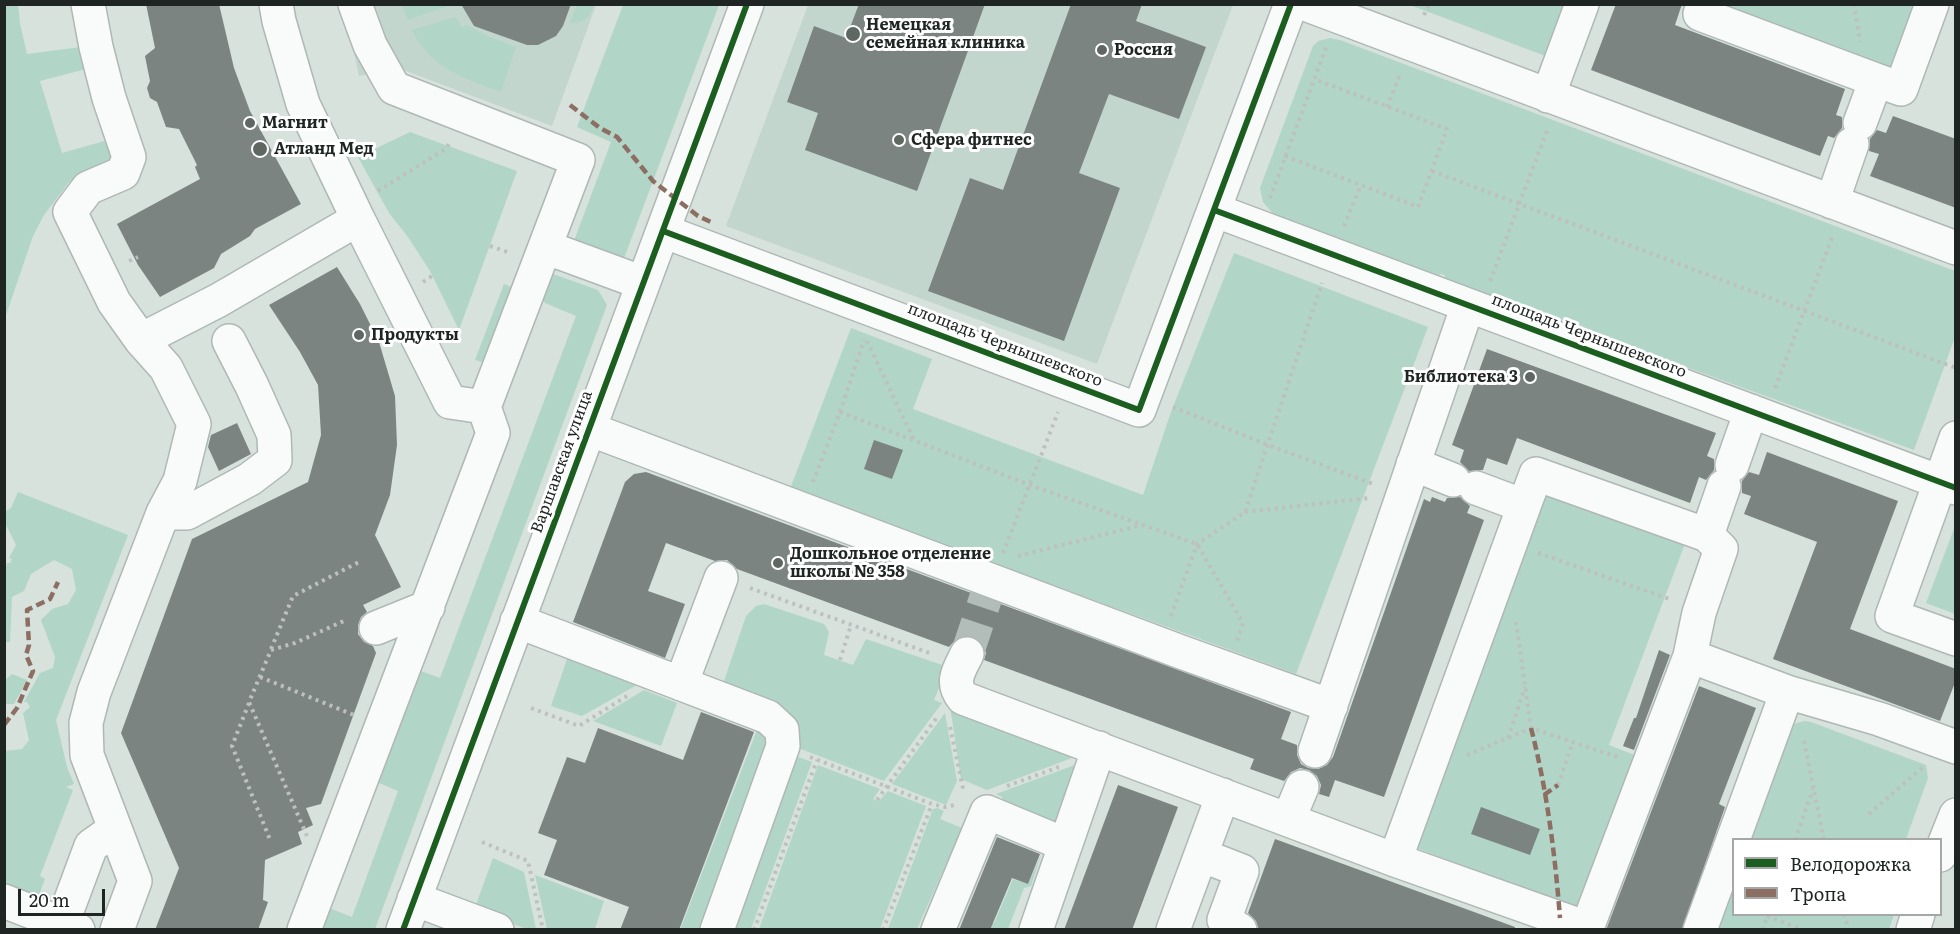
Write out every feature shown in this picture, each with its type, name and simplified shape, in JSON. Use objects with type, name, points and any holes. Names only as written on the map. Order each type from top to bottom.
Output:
[{"type":"street","points":[[88,4],[109,98],[129,157],[123,172],[88,188],[70,212],[114,302],[141,340],[166,368],[194,424],[180,480],[163,513],[94,692],[86,723],[87,754],[135,881],[117,930]]},
{"type":"street","points":[[276,4],[303,104],[450,402],[484,407]]},
{"type":"street","points":[[304,930],[492,433],[484,407],[578,160],[394,88],[370,45],[355,4]]},
{"type":"street","name":"Варшавская улица","points":[[403,930],[747,4]]},
{"type":"street","points":[[1139,410],[1291,4]]},
{"type":"street","points":[[1305,4],[1548,96],[1833,218],[1956,248]]},
{"type":"street","points":[[1548,96],[1582,4]]},
{"type":"street","points":[[1704,4],[1700,14],[1901,88],[1932,4]]},
{"type":"street","points":[[1833,218],[1856,134],[1876,80]]},
{"type":"street","name":"площадь Чернышевского","points":[[1214,210],[1947,485]]},
{"type":"street","points":[[141,340],[219,300],[358,219]]},
{"type":"street","name":"площадь Чернышевского","points":[[663,231],[1139,410]]},
{"type":"street","points":[[545,247],[643,283]]},
{"type":"street","points":[[1315,751],[1468,305]]},
{"type":"street","points":[[163,513],[187,513],[250,479],[275,460],[274,435],[229,341]]},
{"type":"street","points":[[1707,535],[1728,476],[1758,414]]},
{"type":"street","points":[[589,429],[1331,706]]},
{"type":"street","points":[[1956,438],[1947,485],[1892,616],[1956,639]]},
{"type":"street","points":[[1413,464],[1524,506]]},
{"type":"street","points":[[958,678],[963,698],[1098,751],[1289,818],[1395,860],[1587,929],[1690,656],[1701,610],[1721,549],[1707,535],[1536,474],[1395,860]]},
{"type":"street","points":[[670,680],[721,578]]},
{"type":"street","points":[[362,624],[428,607]]},
{"type":"street","points":[[517,621],[768,717],[782,730],[783,746],[717,930]]},
{"type":"street","points":[[1690,656],[1787,692],[1879,719],[1954,746]]},
{"type":"street","points":[[1734,838],[1787,692]]},
{"type":"street","points":[[1036,930],[1098,751]]},
{"type":"street","points":[[1289,818],[1302,788]]},
{"type":"street","points":[[1173,930],[1223,795]]},
{"type":"street","points":[[938,930],[987,812],[1064,844]]},
{"type":"street","points":[[1942,852],[1956,815]]},
{"type":"street","points":[[4,902],[70,927],[91,846],[115,829]]},
{"type":"street","points":[[1700,930],[1732,842]]},
{"type":"street","points":[[1201,855],[1242,871],[1224,920],[1240,930]]},
{"type":"street","points":[[414,899],[497,930]]},
{"type":"path","points":[[1426,11],[1428,4]]},
{"type":"path","points":[[1259,227],[1338,16]]},
{"type":"path","points":[[1387,106],[1405,63]]},
{"type":"path","points":[[1285,156],[1418,207],[1432,171],[1447,129],[1314,79]]},
{"type":"path","points":[[1468,305],[1485,294],[1551,118],[1548,96]]},
{"type":"path","points":[[378,192],[447,148],[462,114]]},
{"type":"path","points":[[1432,171],[1956,368]]},
{"type":"path","points":[[1343,228],[1361,185]]},
{"type":"path","points":[[1758,414],[1803,311],[1833,218]]},
{"type":"path","points":[[490,246],[510,254]]},
{"type":"path","points":[[422,282],[432,276]]},
{"type":"path","points":[[1245,512],[1320,289]]},
{"type":"path","points":[[802,510],[840,412],[865,338],[914,441]]},
{"type":"path","points":[[993,580],[1069,383]]},
{"type":"path","points":[[1139,410],[1173,407],[1402,494]]},
{"type":"path","points":[[840,412],[1030,485],[1197,544],[1243,623],[1227,668]]},
{"type":"path","points":[[1170,618],[1197,544],[1245,512],[1402,494]]},
{"type":"path","points":[[993,580],[1144,525]]},
{"type":"path","points":[[1511,543],[1701,610]]},
{"type":"path","points":[[271,842],[232,746],[293,596],[359,562]]},
{"type":"path","points":[[721,578],[851,625],[958,678]]},
{"type":"path","points":[[1515,616],[1531,728]]},
{"type":"path","points":[[271,650],[362,624]]},
{"type":"path","points":[[840,660],[851,625]]},
{"type":"path","points":[[260,677],[354,715]]},
{"type":"path","points":[[877,800],[958,678]]},
{"type":"path","points":[[958,678],[964,795]]},
{"type":"path","points":[[531,708],[579,726],[670,680]]},
{"type":"path","points":[[1508,738],[1526,683]]},
{"type":"path","points":[[1787,692],[1800,722],[1824,838]]},
{"type":"path","points":[[249,702],[308,838]]},
{"type":"path","points":[[1428,772],[1531,728],[1648,767]]},
{"type":"path","points":[[1558,784],[1573,742]]},
{"type":"path","points":[[783,746],[932,804],[945,807],[956,805]]},
{"type":"path","points":[[1869,814],[1926,765],[1954,746]]},
{"type":"path","points":[[1001,788],[1098,751]]},
{"type":"path","points":[[754,930],[817,760]]},
{"type":"path","points":[[1796,838],[1814,789]]},
{"type":"path","points":[[884,930],[932,804]]},
{"type":"path","points":[[482,842],[528,861],[543,930]]},
{"type":"path","points":[[1762,930],[1768,916]]},
{"type":"path","points":[[1770,916],[1804,930]]},
{"type":"shaded area","points":[[344,5],[596,5],[552,126],[398,68],[359,76]]},
{"type":"shaded area","points":[[808,5],[1233,5],[1097,364],[726,226]]},
{"type":"green space","points":[[18,4],[27,54],[81,47],[86,69],[40,81],[62,153],[108,140],[114,156],[110,164],[70,181],[44,215],[33,236],[5,318],[4,5]]},
{"type":"green space","points":[[402,4],[451,5],[408,20]]},
{"type":"green space","points":[[577,5],[594,5],[586,19],[570,23]]},
{"type":"green space","points":[[623,5],[719,5],[623,261],[571,249],[611,142],[577,127]]},
{"type":"green space","points":[[1410,5],[1567,5],[1548,57]]},
{"type":"green space","points":[[1730,5],[1923,5],[1897,80],[1726,16]]},
{"type":"green space","points":[[455,17],[462,27],[467,25],[487,36],[516,47],[501,92],[449,70],[428,53],[412,30]]},
{"type":"green space","points":[[1330,38],[1955,271],[1955,337],[1914,450],[1444,279],[1445,275],[1440,274],[1439,278],[1276,217],[1263,202],[1260,188],[1313,46],[1318,41]]},
{"type":"green space","points":[[410,132],[517,171],[459,330],[430,271],[389,213],[358,157]]},
{"type":"green space","points":[[1234,253],[1428,327],[1296,674],[790,489],[851,328],[932,359],[913,409],[1143,495],[1171,412]]},
{"type":"green space","points":[[553,274],[598,290],[607,305],[375,929],[321,930],[329,908],[352,917],[398,791],[365,777],[407,666],[440,678],[576,316],[542,300],[549,276]]},
{"type":"green space","points":[[504,284],[517,289],[488,364],[475,360]]},
{"type":"green space","points":[[1545,488],[1686,541],[1609,745],[1642,758],[1584,912],[1409,845]]},
{"type":"green space","points":[[18,492],[128,535],[56,720],[67,767],[74,784],[66,787],[73,790],[40,876],[45,879],[36,903],[5,889],[5,751],[22,749],[29,740],[23,713],[30,707],[27,702],[24,702],[40,673],[53,668],[55,657],[41,620],[52,609],[68,604],[76,590],[72,569],[54,560],[31,574],[24,591],[12,597],[10,642],[5,642],[5,570],[7,563],[10,563],[12,559],[9,558],[16,545],[5,523],[4,512],[11,508]]},
{"type":"green space","points":[[1956,527],[1955,614],[1926,603]]},
{"type":"green space","points":[[764,604],[824,624],[829,632],[824,655],[853,665],[866,639],[948,667],[934,700],[942,703],[884,781],[793,746],[722,687],[746,616],[756,606]]},
{"type":"green space","points":[[567,659],[637,685],[582,716],[551,706]]},
{"type":"green space","points":[[12,674],[27,680],[14,704],[5,704],[5,680]]},
{"type":"green space","points":[[644,690],[677,703],[661,746],[593,721]]},
{"type":"green space","points":[[950,706],[1080,755],[987,790],[961,779]]},
{"type":"green space","points":[[945,713],[957,781],[946,805],[892,784]]},
{"type":"green space","points":[[760,722],[771,734],[707,929],[680,930]]},
{"type":"green space","points":[[1811,722],[1926,765],[1928,778],[1906,838],[1751,838],[1793,724]]},
{"type":"green space","points":[[790,754],[812,762],[751,929],[725,930]]},
{"type":"green space","points":[[1083,762],[1058,825],[1004,808],[1002,797],[996,794]]},
{"type":"green space","points":[[818,765],[880,789],[873,799],[879,801],[888,791],[926,806],[880,929],[759,929]]},
{"type":"green space","points":[[933,809],[944,811],[940,819],[962,828],[917,929],[888,929]]},
{"type":"green space","points":[[1041,855],[1031,886],[1024,888],[1008,929],[985,930],[988,921],[994,923],[1013,879],[1028,884]]},
{"type":"green space","points":[[493,858],[524,872],[536,929],[527,929],[474,910]]},
{"type":"green space","points":[[535,875],[604,901],[595,929],[547,929]]},
{"type":"green space","points":[[1732,890],[1732,916],[1894,916],[1889,929],[1718,929]]},
{"type":"building","points":[[146,4],[219,4],[234,68],[250,111],[301,204],[255,229],[250,236],[221,254],[214,268],[160,297],[138,265],[117,224],[200,179],[195,167],[197,165],[179,129],[166,127],[157,102],[150,98],[147,88],[150,81],[145,56],[155,48]]},
{"type":"building","points":[[461,4],[571,4],[563,26],[556,36],[538,45],[527,45],[474,26]]},
{"type":"building","points":[[859,4],[985,4],[917,191],[805,150],[818,113],[787,102],[814,26],[846,38]]},
{"type":"building","points":[[1071,4],[1142,4],[1136,21],[1206,47],[1179,119],[1109,94],[1079,173],[1120,188],[1064,341],[928,291],[970,178],[1003,190]]},
{"type":"building","points":[[1616,4],[1682,4],[1675,25],[1845,89],[1836,115],[1842,117],[1842,128],[1834,138],[1828,136],[1820,156],[1591,70]]},
{"type":"building","points":[[1893,116],[1956,139],[1956,208],[1870,176],[1879,154],[1869,151],[1870,139],[1877,130],[1886,133]]},
{"type":"building","points":[[337,267],[360,304],[379,342],[395,396],[397,445],[390,495],[375,535],[401,587],[363,605],[367,612],[361,617],[358,634],[364,642],[373,646],[376,653],[321,804],[306,808],[313,825],[298,832],[302,844],[265,860],[263,900],[268,902],[258,930],[155,930],[179,868],[121,733],[192,539],[308,482],[321,435],[318,385],[300,352],[269,305]]},
{"type":"building","points":[[1487,349],[1716,433],[1707,456],[1714,459],[1714,470],[1706,480],[1699,477],[1690,503],[1517,438],[1507,465],[1487,458],[1483,470],[1469,471],[1460,462],[1464,450],[1452,445]]},
{"type":"building","points":[[237,423],[251,454],[219,471],[208,447],[211,435]]},
{"type":"building","points":[[874,440],[903,450],[892,479],[864,469]]},
{"type":"building","points":[[1767,452],[1898,501],[1850,629],[1956,669],[1956,680],[1940,721],[1773,659],[1817,542],[1744,514],[1751,496],[1742,493],[1742,481],[1749,472],[1759,475]]},
{"type":"building","points":[[646,472],[1291,712],[1281,739],[1297,745],[1297,755],[1301,764],[1308,768],[1318,769],[1327,765],[1333,757],[1424,499],[1430,502],[1432,497],[1445,502],[1447,498],[1460,497],[1470,506],[1467,513],[1484,520],[1384,797],[1335,780],[1329,797],[1319,794],[1321,785],[1317,776],[1309,770],[1300,768],[1291,772],[1284,781],[1250,769],[1254,759],[984,660],[986,653],[983,644],[975,637],[966,635],[957,638],[949,647],[737,569],[727,560],[715,561],[666,543],[648,591],[685,604],[665,658],[573,622],[625,482],[634,474]]},
{"type":"building","points":[[1659,650],[1670,655],[1634,750],[1623,746],[1634,718],[1636,718]]},
{"type":"building","points":[[1699,686],[1756,708],[1719,804],[1725,807],[1682,930],[1606,930]]},
{"type":"building","points":[[701,712],[754,732],[679,930],[620,930],[629,907],[544,875],[557,840],[538,833],[567,757],[585,763],[598,728],[683,760]]},
{"type":"building","points":[[1118,785],[1178,807],[1132,930],[1064,930]]},
{"type":"building","points":[[1481,807],[1540,829],[1530,855],[1471,834]]},
{"type":"building","points":[[997,837],[1040,854],[1028,884],[1012,878],[990,930],[959,930]]},
{"type":"building","points":[[1275,839],[1515,927],[1515,930],[1259,930],[1256,921],[1248,913]]},
{"type":"tunnel","points":[[967,654],[986,597]]},
{"type":"marked path","points":[[570,105],[600,128],[617,137],[653,181],[698,216],[713,223]]},
{"type":"marked path","points":[[4,725],[17,708],[33,671],[26,655],[29,645],[27,610],[50,599],[58,582]]},
{"type":"marked path","points":[[1531,728],[1550,822],[1560,918]]},
{"type":"marked path","points":[[1544,795],[1558,785]]},
{"type":"cycle path","points":[[403,930],[747,4]]},
{"type":"cycle path","points":[[663,231],[1139,410],[1291,4]]},
{"type":"cycle path","points":[[1214,210],[1956,488]]},
{"type":"place","name":"Немецкая семейная клиника","points":[[853,34]]},
{"type":"place","name":"Россия","points":[[1102,50]]},
{"type":"place","name":"Магнит","points":[[250,123]]},
{"type":"place","name":"Сфера фитнес","points":[[899,140]]},
{"type":"place","name":"Атланд Мед","points":[[260,149]]},
{"type":"place","name":"Продукты","points":[[359,335]]},
{"type":"place","name":"Библиотека 3","points":[[1530,377]]},
{"type":"place","name":"Дошкольное отделение школы № 358","points":[[778,563]]}]
